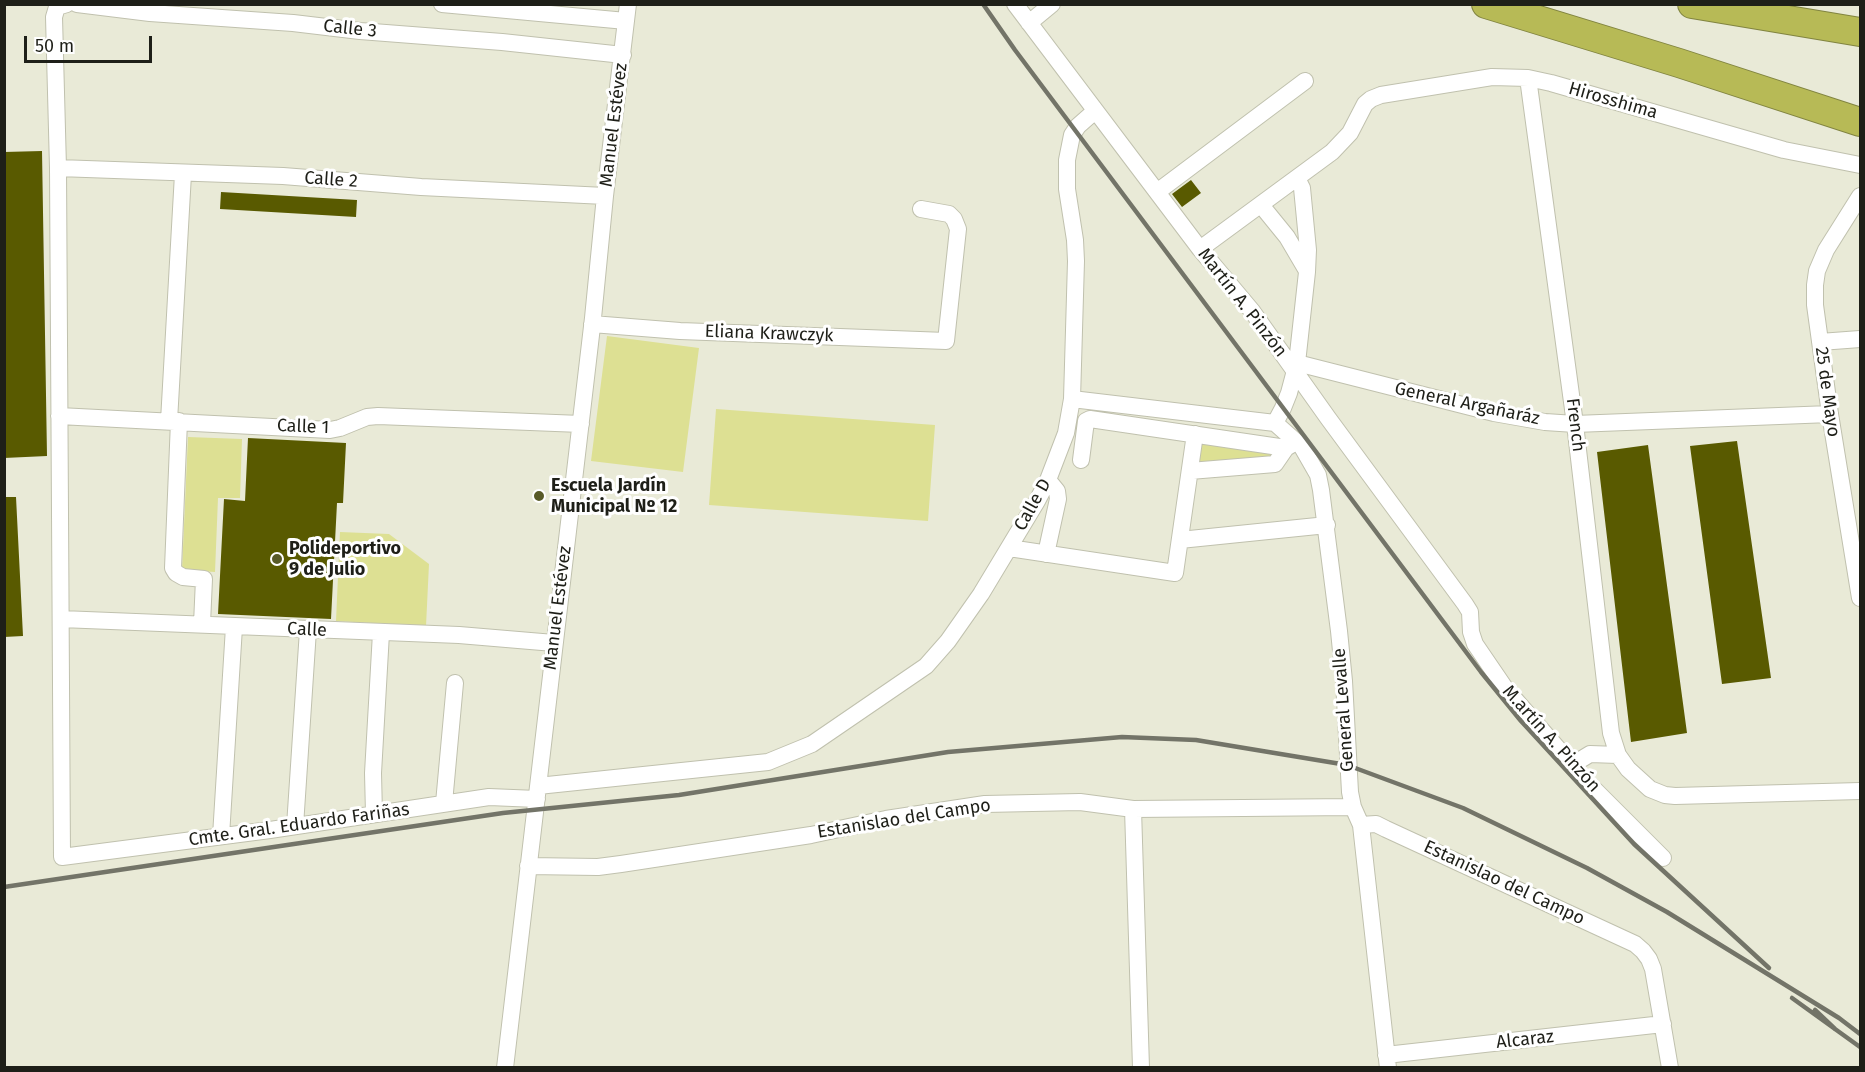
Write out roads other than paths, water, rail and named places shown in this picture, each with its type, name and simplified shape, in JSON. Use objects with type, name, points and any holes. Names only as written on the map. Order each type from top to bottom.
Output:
[{"type":"highway","points":[[1486,4],[1679,63],[1860,122]]},
{"type":"highway","points":[[1692,4],[1860,32]]},
{"type":"street","name":"Calle 3","points":[[76,4],[150,13],[281,22],[623,55]]},
{"type":"street","points":[[441,4],[627,13]]},
{"type":"street","name":"Martín A. Pinzón","points":[[1015,4],[1200,249],[1296,368],[1466,604]]},
{"type":"street","points":[[1029,23],[1052,4]]},
{"type":"street","points":[[61,619],[58,168],[54,17],[62,6]]},
{"type":"street","name":"Manuel Estévez","points":[[505,1068],[627,13]]},
{"type":"street","name":"Hirosshima","points":[[1297,178],[1332,152],[1350,133],[1365,104],[1371,99],[1381,95],[1492,77],[1528,78],[1784,150],[1860,165]]},
{"type":"street","name":"French","points":[[1528,78],[1575,424],[1611,733],[1623,762]]},
{"type":"street","points":[[1156,192],[1305,81]]},
{"type":"street","name":"Calle D","points":[[538,793],[768,762],[812,744],[926,666],[948,640],[981,594],[1048,480],[1066,433],[1072,399],[1076,261],[1066,173],[1072,135],[1078,126],[1095,111]]},
{"type":"street","name":"Calle 2","points":[[58,168],[283,176],[422,187],[605,196]]},
{"type":"street","points":[[183,174],[174,421],[173,568],[183,577],[204,579],[202,624]]},
{"type":"street","points":[[1072,399],[1275,423],[1283,408],[1296,368],[1307,272],[1307,235],[1302,188],[1297,178],[1200,249]]},
{"type":"street","name":"25 de Mayo","points":[[1860,196],[1826,250],[1817,271],[1815,285],[1815,305],[1830,414],[1860,598]]},
{"type":"street","points":[[1261,205],[1287,237],[1307,272]]},
{"type":"street","name":"Eliana Krawczyk","points":[[592,324],[680,331],[946,341],[957,229],[949,213],[921,209]]},
{"type":"street","points":[[1820,342],[1860,339]]},
{"type":"street","name":"General Argañaráz","points":[[1296,368],[1494,414],[1545,422],[1575,424],[1830,414]]},
{"type":"street","name":"Calle 1","points":[[59,416],[330,430],[367,417],[378,416],[581,424]]},
{"type":"street","points":[[1081,460],[1086,421],[1090,419],[1291,445]]},
{"type":"street","name":"General Levalle","points":[[1275,423],[1291,445],[1302,447],[1318,475],[1327,525],[1342,661],[1347,765],[1353,807],[1361,825],[1387,1061]]},
{"type":"street","points":[[1009,548],[1175,573],[1195,434]]},
{"type":"street","points":[[1190,471],[1275,464],[1291,445]]},
{"type":"street","points":[[1046,554],[1058,499],[1057,491],[1048,480]]},
{"type":"street","points":[[1180,540],[1327,525]]},
{"type":"street","name":"M.artín A. Pinzón","points":[[1466,604],[1470,612],[1474,644],[1505,688],[1572,765],[1663,858]]},
{"type":"street","name":"Calle","points":[[61,619],[459,635],[554,643]]},
{"type":"street","name":"Cmte. Gral. Eduardo Fariñas","points":[[61,619],[62,857],[295,826],[444,803],[538,793]]},
{"type":"street","points":[[221,836],[234,627]]},
{"type":"street","points":[[295,826],[308,630]]},
{"type":"street","points":[[374,814],[372,773],[381,633]]},
{"type":"street","points":[[444,803],[455,683]]},
{"type":"street","points":[[1572,765],[1590,754],[1598,753],[1623,762],[1650,789],[1675,796],[1860,791]]},
{"type":"street","name":"Estanislao del Campo","points":[[528,866],[598,867],[621,864],[811,835],[886,819],[985,804],[1080,802],[1133,809],[1353,807]]},
{"type":"street","points":[[1133,809],[1141,1068]]},
{"type":"street","name":"Estanislao del Campo","points":[[1361,825],[1376,825],[1386,829],[1635,944],[1649,958],[1653,969],[1663,1024]]},
{"type":"street","points":[[1663,1024],[1670,1068]]},
{"type":"street","name":"Alcaraz","points":[[1387,1061],[1663,1024]]},
{"type":"railway","points":[[983,4],[1015,50],[1481,672],[1521,721],[1634,844],[1769,968]]},
{"type":"railway","points":[[4,887],[503,813],[679,795],[948,752],[1122,737],[1196,740],[1347,765],[1463,808],[1587,868],[1667,912],[1839,1018],[1860,1034]]},
{"type":"railway","points":[[1792,998],[1860,1047]]},
{"type":"railway","points":[[1815,1010],[1835,1029]]},
{"type":"place","name":"Escuela Jardín Municipal Nº 12","points":[[539,496]]},
{"type":"place","name":"Polideportivo 9 de Julio","points":[[277,559]]}]
